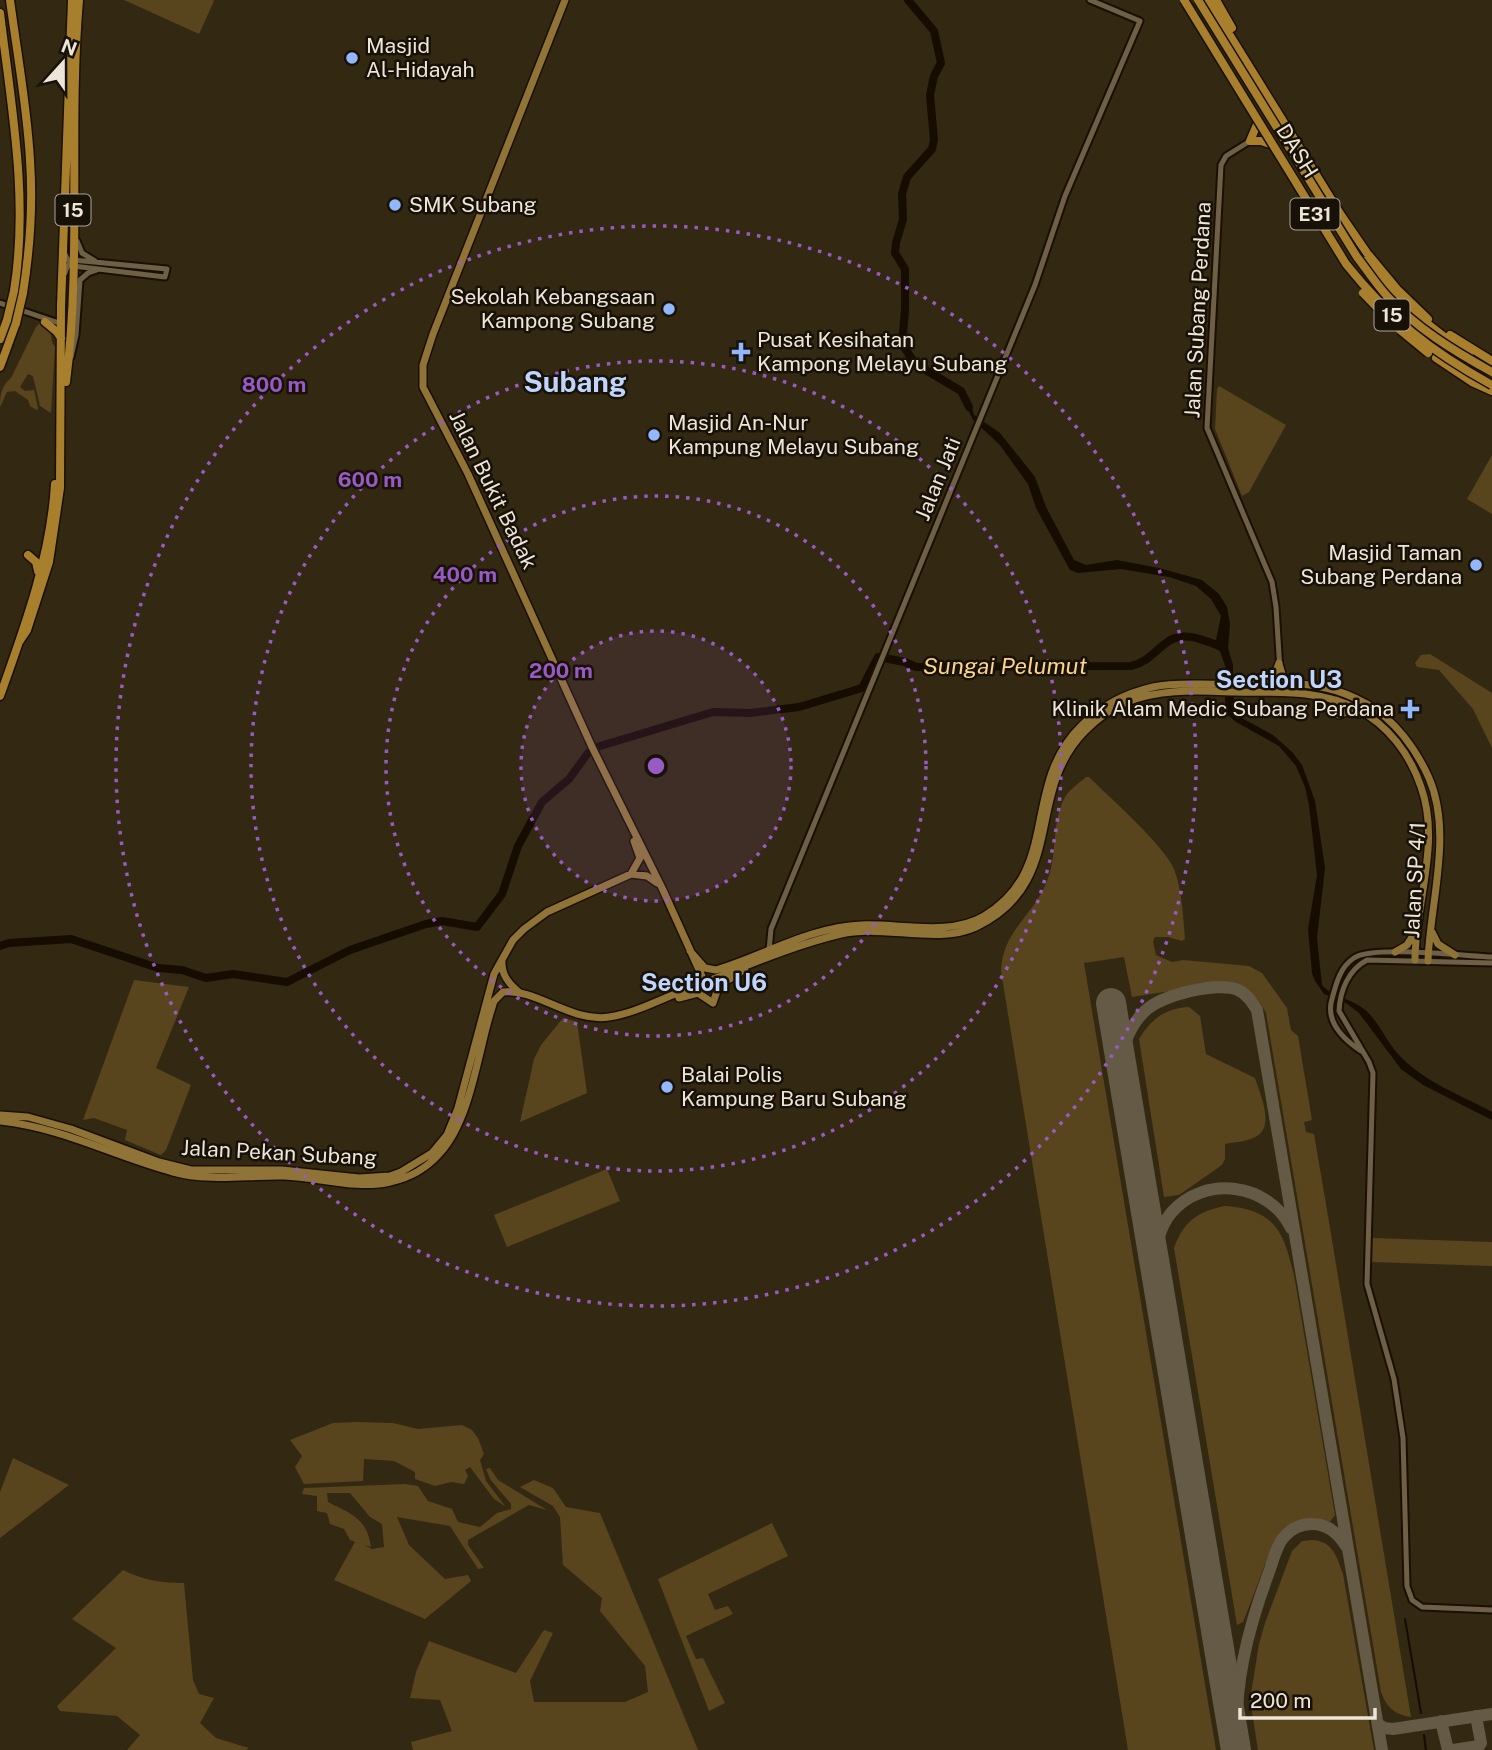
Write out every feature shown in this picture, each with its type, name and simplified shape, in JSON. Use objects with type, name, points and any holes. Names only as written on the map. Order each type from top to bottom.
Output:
[{"type":"highway","points":[[0,366],[29,255],[32,214],[30,159],[10,0]]},
{"type":"highway","name":"15","points":[[0,696],[19,642],[47,541],[60,443],[62,244],[72,0]]},
{"type":"highway","name":"15","points":[[61,420],[71,318],[79,0]]},
{"type":"highway","name":"15","points":[[1184,0],[1344,262],[1378,302],[1418,339],[1492,388]]},
{"type":"highway","name":"DASH","points":[[1184,0],[1346,264],[1396,321],[1492,388]]},
{"type":"highway","name":"15","points":[[1200,0],[1352,246],[1381,282],[1410,311],[1492,371]]},
{"type":"highway","name":"DASH","points":[[1200,0],[1327,211],[1372,277],[1388,296],[1427,331],[1492,371]]},
{"type":"highway","points":[[1208,0],[1360,244],[1397,289],[1431,321],[1492,361]]},
{"type":"highway","points":[[1216,0],[1310,156],[1322,182]]},
{"type":"highway","points":[[0,13],[21,214],[18,292]]},
{"type":"highway","points":[[1251,113],[1262,119],[1267,116],[1267,107]]},
{"type":"highway","points":[[1258,122],[1250,141],[1273,145]]},
{"type":"highway","points":[[1284,164],[1278,148],[1282,142],[1289,143]]},
{"type":"highway","points":[[1323,226],[1343,269],[1376,308],[1436,358],[1472,382],[1492,388]]},
{"type":"highway","points":[[45,319],[54,317],[61,306]]},
{"type":"highway","points":[[69,352],[63,325],[71,318]]},
{"type":"highway","points":[[45,319],[62,341]]},
{"type":"highway","points":[[0,340],[11,321]]},
{"type":"highway","name":"15","points":[[19,642],[27,630],[49,562],[60,499],[60,443]]},
{"type":"highway","points":[[38,578],[36,562],[28,555],[39,552],[47,541]]},
{"type":"main road","name":"Jalan Bukit Badak","points":[[565,0],[433,334],[423,365],[423,387],[468,474],[594,751],[663,890],[705,983]]},
{"type":"main road","points":[[1279,663],[1283,677],[1295,684]]},
{"type":"main road","points":[[502,958],[501,968],[507,980],[521,993],[572,1012],[608,1017],[667,998],[786,950],[844,933],[958,932],[984,923],[1018,897],[1030,878],[1038,860],[1058,769],[1067,751],[1103,715],[1127,702],[1167,692],[1243,687],[1265,682],[1275,674],[1279,663]]},
{"type":"main road","name":"Jalan SP 4/1","points":[[1281,689],[1295,684],[1326,688],[1364,703],[1384,717],[1409,742],[1430,781],[1437,808],[1439,844],[1428,957]]},
{"type":"main road","points":[[690,951],[710,970],[845,926],[955,927],[981,918],[1014,892],[1026,873],[1032,858],[1052,770],[1063,747],[1082,724],[1100,710],[1126,696],[1154,687],[1217,688]]},
{"type":"main road","name":"Jalan SP 4/1","points":[[1243,687],[1281,689],[1346,703],[1378,723],[1392,736],[1413,766],[1428,810],[1428,839],[1415,957]]},
{"type":"main road","points":[[1330,698],[1336,704],[1339,715],[1353,712],[1378,723]]},
{"type":"main road","points":[[1346,703],[1364,703]]},
{"type":"main road","points":[[621,808],[639,854],[639,863],[631,874],[647,876],[663,890]]},
{"type":"main road","name":"Jalan Pekan Subang","points":[[0,1115],[28,1117],[71,1129],[159,1162],[191,1170],[282,1170],[359,1178],[390,1176],[401,1172],[432,1153],[447,1135],[458,1108],[494,974],[513,940],[536,919],[631,874]]},
{"type":"main road","points":[[1395,952],[1410,941],[1418,925]]},
{"type":"main road","points":[[1416,936],[1422,941],[1430,933],[1438,944],[1455,955]]},
{"type":"main road","points":[[667,998],[675,999],[698,993],[713,1003],[719,985],[748,965]]},
{"type":"main road","points":[[690,989],[698,969]]},
{"type":"main road","name":"Jalan Pekan Subang","points":[[0,1121],[63,1133],[156,1167],[191,1176],[285,1176],[357,1183],[390,1182],[424,1168],[449,1142],[467,1099],[494,1001],[503,992],[521,993]]},
{"type":"street","name":"Jalan Jati","points":[[769,950],[770,935],[1035,285],[1065,196],[1140,21],[1090,0]]},
{"type":"street","name":"Jalan Subang Perdana","points":[[1250,141],[1226,156],[1221,165],[1207,428],[1272,582],[1281,689]]},
{"type":"street","points":[[72,263],[101,266],[167,269],[165,277],[101,266],[88,258],[78,246],[73,206]]},
{"type":"street","points":[[62,244],[72,263]]},
{"type":"street","points":[[62,290],[65,272],[72,263]]},
{"type":"street","points":[[66,379],[76,335],[80,280],[101,266]]},
{"type":"street","points":[[0,303],[63,325]]},
{"type":"street","points":[[770,935],[779,946]]},
{"type":"street","points":[[1364,1053],[1336,1028],[1331,1018],[1330,1005],[1335,987],[1346,965],[1355,956],[1365,952],[1395,952],[1415,957]]},
{"type":"street","points":[[1492,957],[1455,955],[1367,960],[1353,969],[1339,1006],[1340,1017],[1364,1053],[1373,1073],[1367,1283],[1394,1379],[1403,1438],[1407,1586],[1412,1600],[1422,1606],[1492,1611]]},
{"type":"street","points":[[1428,957],[1492,962]]},
{"type":"shaded area","points":[[124,0],[213,0],[214,1],[199,34]]},
{"type":"shaded area","points":[[40,323],[50,328],[55,347],[51,413],[40,406],[33,376],[28,374],[20,387],[25,391],[34,390],[37,410],[15,391],[7,392],[0,407],[3,388]]},
{"type":"shaded area","points":[[1219,386],[1286,425],[1249,492],[1242,496],[1215,429]]},
{"type":"shaded area","points":[[969,398],[974,415],[1000,433],[1035,477],[1046,507],[1074,560],[1086,565],[1117,560],[1159,568],[1202,580],[1219,594],[1227,607],[1230,624],[1228,648],[1233,665],[1233,694],[1237,712],[1240,717],[1273,735],[1293,753],[1302,765],[1315,801],[1325,868],[1317,938],[1322,985],[1364,1009],[1395,1050],[1420,1073],[1492,1112],[1492,1120],[1423,1085],[1401,1069],[1359,1013],[1346,1003],[1324,994],[1315,981],[1308,929],[1317,875],[1305,787],[1296,766],[1279,746],[1228,715],[1225,700],[1227,671],[1216,640],[1221,616],[1211,599],[1196,586],[1169,577],[1121,569],[1078,573],[1070,570],[1036,508],[1028,484],[999,444],[973,420],[963,399]]},
{"type":"shaded area","points":[[1492,455],[1492,514],[1467,499]]},
{"type":"shaded area","points":[[1430,654],[1492,693],[1492,748],[1473,709],[1439,670],[1417,667],[1415,663],[1421,655]]},
{"type":"shaded area","points":[[1086,777],[1148,834],[1174,869],[1185,939],[1182,941],[1155,937],[1153,942],[1156,955],[1172,962],[1183,960],[1249,966],[1262,973],[1287,1008],[1291,1030],[1298,1036],[1312,1120],[1304,1122],[1306,1132],[1314,1134],[1411,1717],[1392,1709],[1381,1692],[1266,1013],[1251,993],[1228,982],[1132,997],[1124,957],[1084,963],[1216,1750],[1128,1750],[1001,971],[1011,936],[1039,897],[1049,876],[1063,801]]},
{"type":"shaded area","points":[[134,980],[189,987],[156,1068],[191,1085],[166,1150],[161,1155],[125,1140],[127,1130],[94,1118],[83,1120]]},
{"type":"shaded area","points":[[1189,1007],[1200,1016],[1206,1054],[1255,1078],[1263,1102],[1265,1120],[1260,1134],[1225,1144],[1225,1159],[1222,1165],[1179,1195],[1164,1197],[1139,1039],[1149,1026],[1166,1012]]},
{"type":"shaded area","points":[[563,1018],[577,1022],[587,1093],[520,1122],[534,1059],[541,1045]]},
{"type":"shaded area","points":[[607,1169],[620,1201],[507,1247],[494,1215]]},
{"type":"shaded area","points":[[1225,1206],[1242,1208],[1266,1218],[1281,1234],[1286,1246],[1294,1275],[1335,1515],[1330,1522],[1302,1521],[1292,1524],[1284,1531],[1271,1550],[1243,1622],[1237,1625],[1174,1248],[1182,1231],[1193,1219],[1207,1211]]},
{"type":"shaded area","points":[[1372,1238],[1492,1242],[1492,1266],[1371,1262]]},
{"type":"shaded area","points":[[333,1423],[393,1423],[418,1429],[462,1425],[472,1430],[484,1454],[480,1460],[486,1481],[505,1506],[494,1499],[470,1467],[465,1470],[468,1476],[464,1484],[451,1482],[435,1486],[415,1479],[415,1472],[394,1461],[364,1459],[363,1481],[304,1484],[295,1467],[302,1456],[290,1440]]},
{"type":"shaded area","points":[[13,1458],[69,1485],[0,1538],[0,1492]]},
{"type":"shaded area","points":[[490,1468],[498,1480],[547,1510],[529,1505],[468,1540],[468,1545],[484,1568],[478,1569],[450,1526],[397,1517],[409,1545],[445,1579],[468,1575],[471,1581],[425,1619],[334,1580],[355,1542],[350,1540],[344,1529],[330,1524],[327,1513],[317,1511],[317,1496],[302,1494],[304,1488],[405,1484],[418,1486],[428,1501],[452,1509],[458,1522],[480,1527],[497,1513],[511,1509],[511,1504],[490,1479],[486,1469]],"holes":[[[327,1493],[350,1493],[370,1517],[382,1524],[384,1547],[372,1549],[364,1545],[371,1547],[362,1523],[328,1502]]]},
{"type":"shaded area","points":[[534,1480],[553,1488],[566,1507],[600,1513],[698,1750],[413,1750],[411,1742],[452,1731],[440,1700],[410,1698],[416,1672],[429,1641],[516,1673],[544,1630],[553,1633],[530,1681],[534,1702],[625,1702],[648,1692],[645,1666],[600,1611],[602,1598],[563,1565],[560,1517],[553,1506],[520,1487]]},
{"type":"shaded area","points":[[772,1523],[788,1556],[708,1594],[715,1610],[728,1606],[733,1614],[686,1636],[696,1659],[703,1658],[725,1703],[709,1711],[658,1579]]},
{"type":"shaded area","points":[[1302,1541],[1325,1543],[1329,1547],[1343,1574],[1374,1750],[1258,1750],[1250,1700],[1259,1644],[1292,1551]]},
{"type":"shaded area","points":[[123,1570],[152,1580],[184,1583],[193,1680],[199,1694],[214,1698],[200,1723],[216,1738],[249,1748],[127,1750],[140,1735],[117,1716],[60,1711],[57,1706],[116,1648],[72,1619]]},
{"type":"waterway","points":[[908,0],[934,31],[941,63],[934,76],[930,95],[934,140],[932,149],[907,177],[902,194],[903,219],[895,253],[905,269],[902,344],[912,359],[924,369],[961,391],[969,407]]},
{"type":"waterway","name":"Sungai Pelumut","points":[[0,946],[9,943],[71,939],[158,968],[182,970],[206,978],[233,974],[287,982],[350,950],[426,924],[442,921],[477,927],[502,894],[518,846],[542,802],[569,779],[588,753],[597,747],[713,712],[750,713],[799,707],[862,688],[878,657],[916,667],[1131,666],[1148,658],[1168,641],[1185,636],[1223,648]]},
{"type":"waterway","points":[[1405,1619],[1421,1713]]},
{"type":"waterway","points":[[1424,1735],[1426,1750]]},
{"type":"taxiway","points":[[1121,1065],[1131,1029],[1145,1011],[1163,1000],[1204,988],[1229,988],[1244,994],[1257,1010],[1382,1750]]},
{"type":"taxiway","points":[[1154,1259],[1164,1224],[1171,1213],[1185,1201],[1218,1189],[1252,1193],[1268,1201],[1281,1213],[1291,1228]]},
{"type":"taxiway","points":[[1238,1750],[1237,1704],[1243,1659],[1254,1615],[1279,1545],[1293,1529],[1312,1524],[1332,1530],[1346,1546]]},
{"type":"taxiway","points":[[1378,1724],[1393,1729],[1492,1714]]},
{"type":"taxiway","points":[[1453,1750],[1479,1746],[1481,1743],[1476,1716]]},
{"type":"taxiway","points":[[1441,1721],[1448,1750]]},
{"type":"runway","points":[[1111,1003],[1236,1750]]},
{"type":"place","name":"Masjid Al-Hidayah","points":[[352,58]]},
{"type":"place","name":"SMK Subang","points":[[395,205]]},
{"type":"place","name":"Sekolah Kebangsaan Kampong Subang","points":[[669,309]]},
{"type":"place","name":"Pusat Kesihatan Kampong Melayu Subang","points":[[741,352]]},
{"type":"place","name":"Masjid An-Nur Kampung Melayu Subang","points":[[654,435]]},
{"type":"place","name":"Masjid Taman Subang Perdana","points":[[1476,565]]},
{"type":"place","name":"Klinik Alam Medic Subang Perdana","points":[[1410,709]]},
{"type":"place","name":"Balai Polis Kampung Baru Subang","points":[[667,1087]]},
{"type":"district","name":"Subang","points":[[575,382]]},
{"type":"district","name":"Section U3","points":[[1279,680]]},
{"type":"district","name":"Section U6","points":[[704,983]]}]
